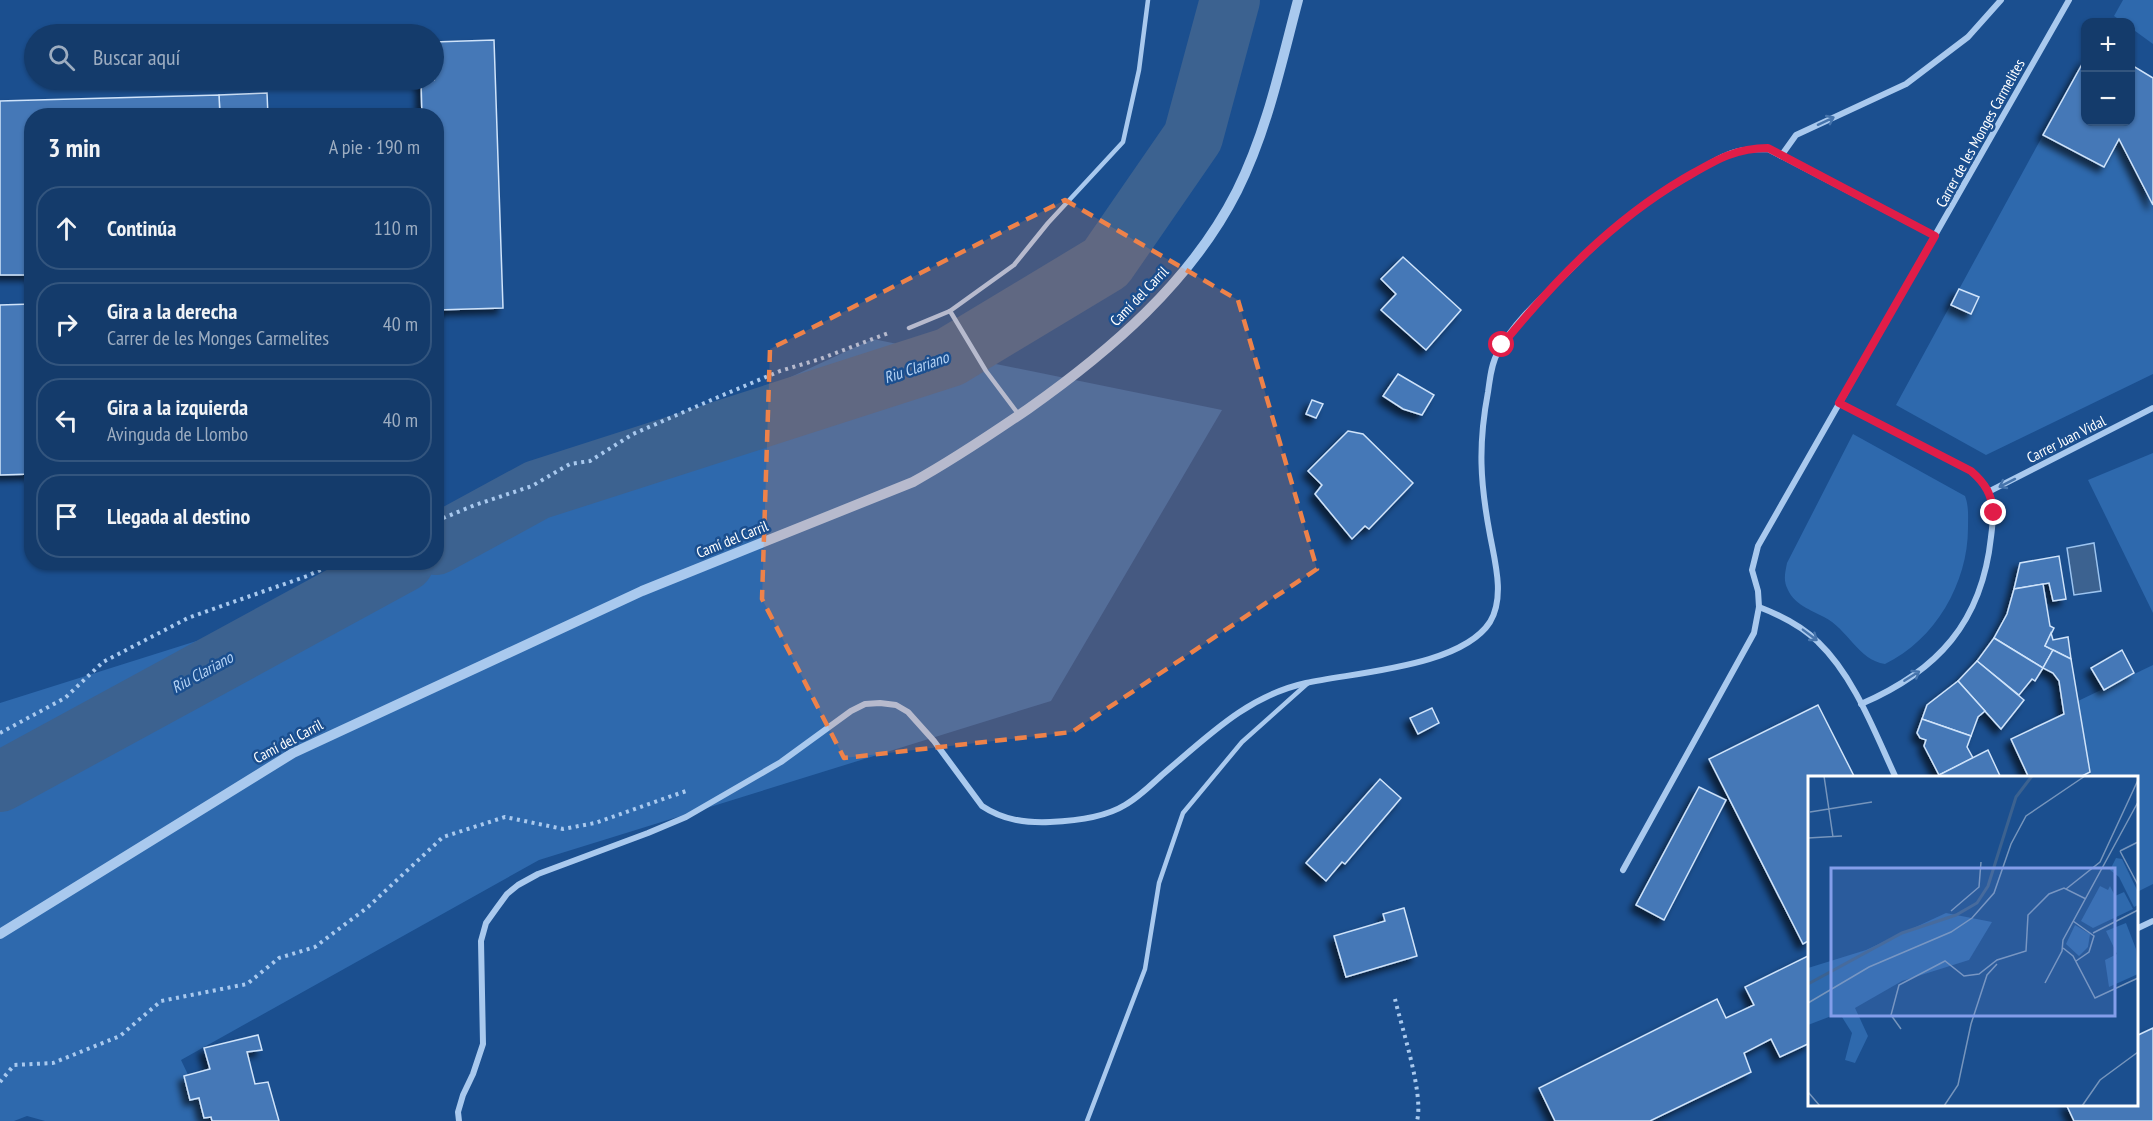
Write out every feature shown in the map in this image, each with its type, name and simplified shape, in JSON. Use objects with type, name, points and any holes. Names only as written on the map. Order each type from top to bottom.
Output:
[{"type":"street","name":"Camí del Carril","points":[[0,934],[292,753],[642,591],[913,482],[953,460],[1073,377],[1121,336],[1185,270],[1205,243],[1237,191],[1263,131],[1298,0]]},
{"type":"street","points":[[1781,156],[1796,135],[1906,84],[1968,37],[2001,0]]},
{"type":"street","name":"Carrer de les Monges Carmelites","points":[[1759,607],[1758,591],[1752,570],[1758,546],[2069,0]]},
{"type":"street","points":[[459,1121],[458,1112],[463,1095],[483,1044],[481,941],[486,923],[507,894],[538,874],[686,817],[781,762],[851,711],[865,704],[896,705],[908,711],[934,741],[982,806],[1006,819],[1030,823],[1056,822],[1101,815],[1124,806],[1237,713],[1263,696],[1283,688],[1309,682],[1411,664],[1454,651],[1482,633],[1495,613],[1498,600],[1496,570],[1480,467],[1482,429],[1492,365],[1502,345],[1539,300],[1596,244],[1655,196],[1726,155],[1752,148],[1768,148],[1935,236]]},
{"type":"street","points":[[1839,403],[1971,471],[1983,481],[1990,491],[1994,513],[1986,575],[1970,614],[1957,634],[1937,658],[1920,672],[1886,693],[1861,704]]},
{"type":"street","name":"Carrer Juan Vidal","points":[[1990,491],[2153,408]]},
{"type":"street","points":[[1623,870],[1754,633],[1759,607],[1786,619],[1816,640],[1839,667],[1861,704],[1896,776]]},
{"type":"street","points":[[2138,928],[2153,921]]},
{"type":"lane","points":[[909,328],[950,311],[1014,265],[1048,223],[1123,142],[1140,70],[1148,0]]},
{"type":"lane","points":[[950,311],[960,324],[986,371],[1019,415]]},
{"type":"lane","points":[[1087,1121],[1145,969],[1159,883],[1183,813],[1242,742],[1309,682]]},
{"type":"path","points":[[444,518],[532,486],[570,464],[590,461],[633,434],[727,393],[885,334],[909,328]]},
{"type":"path","points":[[0,734],[65,698],[103,662],[188,618],[321,570]]},
{"type":"path","points":[[0,1082],[14,1065],[53,1063],[120,1036],[161,1001],[247,984],[279,958],[315,947],[368,907],[443,837],[505,817],[563,829],[595,823],[699,787]]},
{"type":"path","points":[[1395,999],[1418,1092],[1417,1121]]},
{"type":"highlighted area","points":[[1065,200],[1238,300],[1317,569],[1072,732],[844,758],[762,599],[770,349]]},
{"type":"shaded area","points":[[2123,0],[2153,0],[2153,44],[2135,31],[2135,18],[2114,16]]},
{"type":"shaded area","points":[[2043,135],[2104,167],[2119,139],[2153,205],[2153,374],[1986,455],[1896,405]]},
{"type":"shaded area","points":[[873,339],[1222,410],[1051,701],[539,860],[181,1060],[210,1121],[45,1121],[27,1116],[14,1121],[0,1121],[0,703],[263,620],[373,570],[444,570],[444,537]]},
{"type":"shaded area","points":[[1853,434],[1965,496],[1968,508],[1966,549],[1962,569],[1945,608],[1919,640],[1903,654],[1885,664],[1867,657],[1832,622],[1799,603],[1786,587],[1785,580],[1787,563]]},
{"type":"shaded area","points":[[2153,453],[2153,613],[2088,480]]},
{"type":"shaded area","points":[[2094,543],[2101,591],[2074,595],[2067,548]]},
{"type":"shaded area","points":[[2153,665],[2153,884],[2138,892],[2138,776],[2091,776],[2078,701]]},
{"type":"building","points":[[494,40],[503,308],[444,310],[444,108],[422,108],[421,90],[444,90],[444,42]]},
{"type":"building","points":[[2081,66],[2081,126],[2135,126],[2135,67],[2153,78],[2153,205],[2119,139],[2104,167],[2043,135]]},
{"type":"building","points":[[267,93],[268,108],[220,108],[219,95]]},
{"type":"building","points":[[219,95],[220,108],[24,108],[24,275],[0,275],[0,101]]},
{"type":"building","points":[[1403,257],[1461,310],[1426,350],[1381,310],[1396,294],[1381,279]]},
{"type":"building","points":[[1959,289],[1979,297],[1971,314],[1951,305]]},
{"type":"building","points":[[24,304],[24,474],[0,475],[0,305]]},
{"type":"building","points":[[1398,374],[1434,395],[1422,415],[1403,409],[1383,396]]},
{"type":"building","points":[[1312,400],[1323,404],[1316,418],[1306,414]]},
{"type":"building","points":[[1348,431],[1363,434],[1413,483],[1369,529],[1365,526],[1352,539],[1315,494],[1322,485],[1308,471]]},
{"type":"building","points":[[2059,556],[2066,599],[2053,601],[2049,583],[2014,589],[2020,563]]},
{"type":"building","points":[[2043,584],[2050,626],[2054,628],[2045,646],[2053,650],[2043,668],[1994,638],[2007,614],[2014,589]]},
{"type":"building","points":[[2051,633],[2053,640],[2068,637],[2071,659],[2045,646]]},
{"type":"building","points":[[1994,638],[2043,668],[2035,681],[2032,679],[2019,695],[1977,661]]},
{"type":"building","points":[[2053,650],[2071,659],[2090,772],[2082,776],[2028,776],[2011,739],[2064,714],[2059,681],[2053,673],[2043,668]]},
{"type":"building","points":[[2122,650],[2134,673],[2104,690],[2091,668]]},
{"type":"building","points":[[1977,661],[2024,700],[2001,729],[1958,681]]},
{"type":"building","points":[[1958,681],[1985,711],[1978,717],[1971,736],[1922,719],[1927,705]]},
{"type":"building","points":[[1818,705],[1854,776],[1808,776],[1808,941],[1803,944],[1709,759]]},
{"type":"building","points":[[1432,708],[1439,723],[1418,734],[1410,718]]},
{"type":"building","points":[[1922,719],[1971,736],[1967,747],[1973,758],[1939,775],[1924,746],[1926,740],[1920,738],[1917,733]]},
{"type":"building","points":[[1988,750],[2000,776],[1939,776]]},
{"type":"building","points":[[1380,779],[1401,798],[1345,864],[1342,862],[1326,881],[1306,863]]},
{"type":"building","points":[[1699,787],[1726,800],[1664,920],[1636,905]]},
{"type":"building","points":[[1404,908],[1417,956],[1346,977],[1334,936],[1385,921],[1383,914]]},
{"type":"building","points":[[1808,956],[1808,1044],[1780,1057],[1771,1039],[1744,1053],[1751,1072],[1650,1121],[1555,1121],[1539,1088],[1717,999],[1726,1018],[1754,1005],[1745,987]]},
{"type":"building","points":[[2153,1028],[2153,1121],[2074,1121],[2067,1106],[2138,1106],[2138,1035]]},
{"type":"building","points":[[258,1035],[262,1050],[247,1052],[255,1084],[268,1082],[279,1121],[212,1121],[211,1117],[204,1118],[199,1098],[190,1100],[184,1076],[210,1069],[204,1048]]},
{"type":"waterway","name":"Riu Clariano","points":[[444,541],[537,490],[950,357],[1106,263],[1193,137],[1230,0]]},
{"type":"waterway","name":"Riu Clariano","points":[[0,782],[389,570]]},
{"type":"route","points":[[1502,345],[1539,300],[1596,244],[1655,196],[1726,155],[1752,148],[1768,148],[1935,236],[1839,403],[1971,471],[1983,481],[1990,491],[1994,513]]}]
